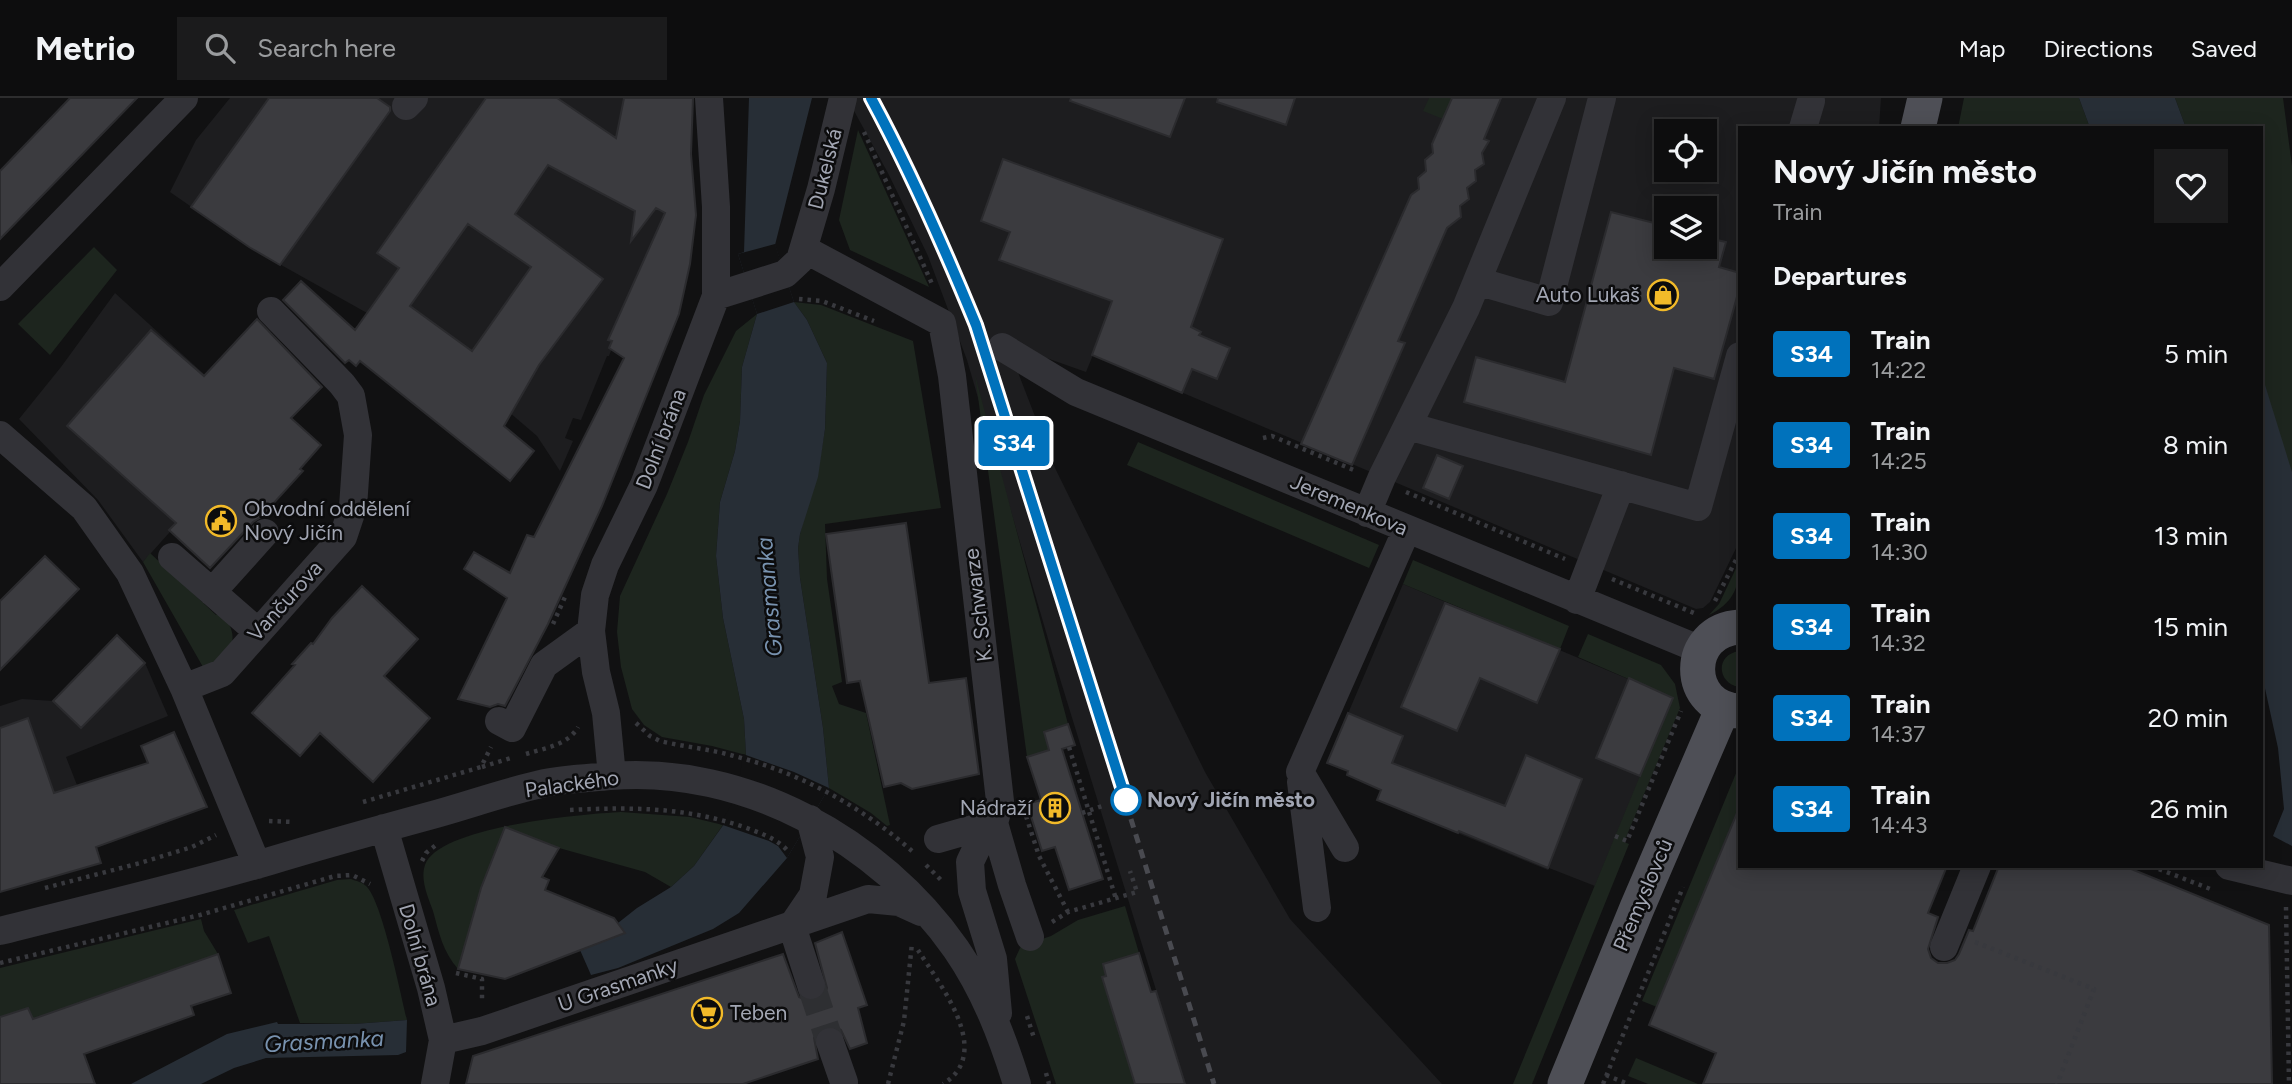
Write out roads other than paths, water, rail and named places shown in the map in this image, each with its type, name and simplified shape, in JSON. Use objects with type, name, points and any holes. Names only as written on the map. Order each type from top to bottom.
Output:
[{"type":"main road","points":[[1919,126],[1925,98]]},
{"type":"main road","points":[[1731,709],[1708,697],[1699,681],[1697,662],[1708,640],[1718,632],[1738,627]]},
{"type":"main road","name":"Přemyslovců","points":[[1565,1084],[1642,895],[1731,709]]},
{"type":"street","points":[[0,287],[184,98]]},
{"type":"street","name":"Dolní brána","points":[[612,776],[606,713],[596,672],[592,631],[595,595],[606,565],[644,485],[716,296],[716,207],[709,98]]},
{"type":"street","name":"Dukelská","points":[[806,245],[843,98]]},
{"type":"street","points":[[1367,513],[1477,281],[1552,98]]},
{"type":"street","points":[[1477,281],[1549,302],[1602,98]]},
{"type":"street","points":[[1804,126],[1811,101]]},
{"type":"street","points":[[716,296],[747,285],[789,286],[806,245]]},
{"type":"street","name":"K. Schwarze","points":[[806,245],[943,323],[952,376],[1000,801],[995,822],[979,841],[970,862],[972,891],[993,959],[1000,1033]]},
{"type":"street","name":"Vančurova","points":[[184,688],[222,673],[343,537],[354,507],[358,435],[351,396],[271,311]]},
{"type":"street","name":"Jeremenkova","points":[[1002,348],[1076,392],[1701,650]]},
{"type":"street","points":[[1408,426],[1698,507],[1738,363]]},
{"type":"street","points":[[0,435],[84,508],[130,573],[184,688],[257,865]]},
{"type":"street","points":[[1577,600],[1621,485]]},
{"type":"street","points":[[1317,908],[1300,772],[1407,529]]},
{"type":"street","points":[[212,592],[265,533]]},
{"type":"street","points":[[172,557],[258,632]]},
{"type":"street","points":[[500,722],[512,728],[544,665],[592,631]]},
{"type":"street","points":[[1300,772],[1345,848]]},
{"type":"street","name":"Palackého","points":[[0,931],[257,865],[545,783],[612,776],[664,776],[726,786],[810,819],[853,846],[930,916],[964,962],[983,994],[1000,1033],[1016,1084]]},
{"type":"street","points":[[810,819],[820,857],[813,895],[792,926],[811,985]]},
{"type":"street","points":[[938,839],[995,822],[1030,937]]},
{"type":"street","name":"Dolní brána","points":[[384,828],[431,988],[443,1040],[435,1084]]},
{"type":"street","points":[[1957,868],[1945,942],[1975,868]]},
{"type":"street","points":[[2233,868],[2289,894]]},
{"type":"street","name":"U Grasmanky","points":[[443,1040],[482,1031],[868,899],[899,902],[930,916]]},
{"type":"street","points":[[830,1042],[842,1083]]},
{"type":"water","name":"Grasmanka","points":[[749,98],[812,98],[775,245],[794,302],[807,320],[827,363],[825,429],[818,477],[798,548],[829,788],[787,858],[739,913],[713,929],[618,968],[591,975],[580,950],[623,934],[618,923],[671,887],[694,866],[734,810],[746,755],[744,719],[723,618],[716,556],[720,502],[735,451],[740,421],[742,367],[757,314],[738,254],[744,252]]},
{"type":"water","points":[[2079,98],[2175,98],[2185,126],[2089,126]]},
{"type":"water","points":[[2263,378],[2292,472],[2292,846],[2273,836],[2284,809],[2278,748],[2263,679]]},
{"type":"water","name":"Grasmanka","points":[[407,1020],[406,1052],[398,1055],[266,1058],[234,1068],[201,1084],[131,1084],[227,1034],[277,1022],[354,1024]]},
{"type":"tunnel","points":[[811,985],[830,1042]]},
{"type":"railway","points":[[871,98],[927,210],[976,325],[1214,1084]]},
{"type":"train","name":"S34","points":[[871,98],[907,165],[976,325],[1126,800]]},
{"type":"place","name":"Auto Lukaš","points":[[1663,295]]},
{"type":"place","name":"Obvodní oddělení Nový Jičín","points":[[221,521]]},
{"type":"place","name":"Nový Jičín město","points":[[1126,800]]},
{"type":"place","name":"Nádraží","points":[[1055,808]]},
{"type":"place","name":"Teben","points":[[707,1013]]}]
